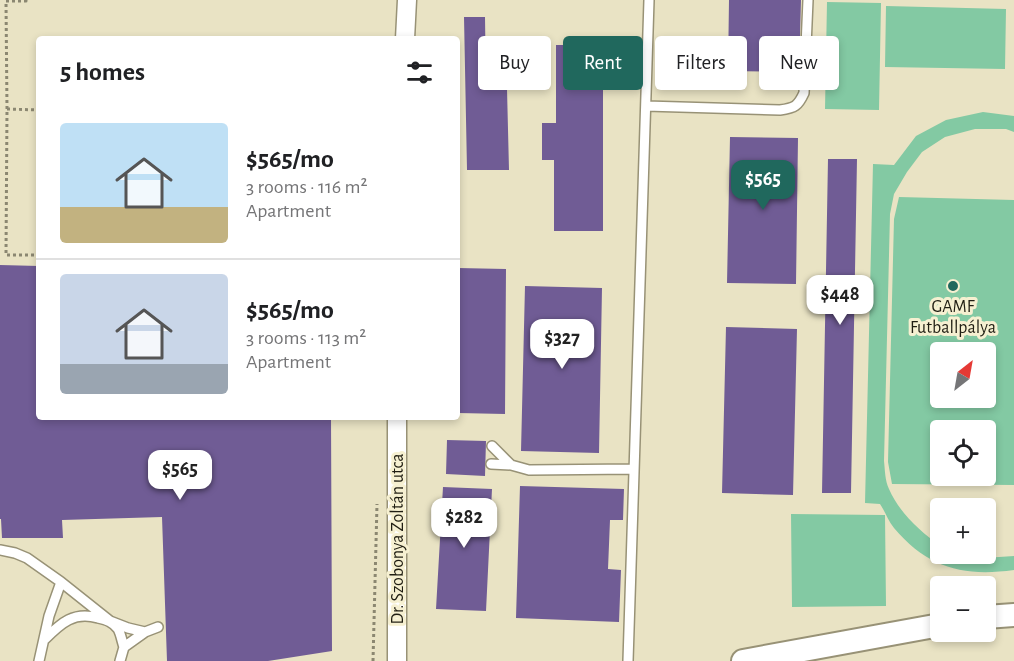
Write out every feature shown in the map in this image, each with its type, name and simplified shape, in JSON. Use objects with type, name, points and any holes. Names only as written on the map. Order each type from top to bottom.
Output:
[{"type":"street","points":[[405,36],[407,0]]},
{"type":"street","name":"Dr. Szobonya Zoltán utca","points":[[397,661],[398,420]]},
{"type":"street","points":[[996,616],[1014,615]]},
{"type":"street","points":[[743,661],[930,628]]},
{"type":"lane","points":[[628,658],[649,0]]},
{"type":"lane","points":[[646,106],[780,110],[791,109],[799,104],[804,93],[808,0]]},
{"type":"lane","points":[[492,446],[511,465]]},
{"type":"lane","points":[[491,464],[511,465],[530,470],[634,469]]},
{"type":"lane","points":[[0,550],[27,558],[110,621],[119,630],[124,647],[120,661]]},
{"type":"lane","points":[[39,661],[49,616],[61,582]]},
{"type":"lane","points":[[45,639],[59,624],[75,617],[91,616],[145,632]]},
{"type":"lane","points":[[124,647],[145,632],[158,627]]},
{"type":"path","points":[[26,0],[6,2],[6,255],[36,255]]},
{"type":"path","points":[[7,110],[36,110]]},
{"type":"path","points":[[0,214],[6,214]]},
{"type":"path","points":[[374,661],[377,498]]},
{"type":"green space","points":[[827,2],[881,3],[879,110],[825,109],[825,90],[839,90],[839,36],[826,36]]},
{"type":"green space","points":[[886,6],[1006,9],[1005,69],[885,67]]},
{"type":"green space","points":[[983,112],[1014,116],[1014,132],[1006,129],[975,129],[945,137],[922,152],[894,194],[890,214],[884,461],[887,483],[898,506],[930,538],[930,559],[907,542],[894,528],[880,504],[865,503],[873,164],[894,165],[916,136],[946,120]]},
{"type":"green space","name":"GAMF Futballpálya","points":[[899,197],[1014,200],[1014,485],[996,485],[996,420],[930,420],[930,484],[892,484],[888,462],[894,219]]},
{"type":"green space","points":[[791,514],[885,515],[886,606],[792,607]]},
{"type":"green space","points":[[1014,556],[1014,570],[979,572],[940,564],[996,564],[996,557]]},
{"type":"building","points":[[729,0],[801,0],[800,36],[759,36],[759,71],[747,71],[747,36],[728,36]]},
{"type":"building","points":[[464,17],[485,17],[485,36],[478,36],[478,90],[507,90],[509,170],[467,170]]},
{"type":"building","points":[[556,45],[563,45],[563,90],[603,90],[603,231],[554,231],[554,160],[542,160],[542,123],[556,123]]},
{"type":"building","points":[[730,137],[798,138],[796,284],[727,283]]},
{"type":"building","points":[[828,159],[857,159],[851,493],[822,493]]},
{"type":"building","points":[[0,265],[36,266],[36,420],[331,420],[332,651],[268,661],[167,661],[162,517],[62,520],[63,538],[2,538],[0,519]]},
{"type":"building","points":[[460,268],[506,269],[505,414],[460,413]]},
{"type":"building","points":[[525,286],[602,288],[599,453],[521,451]]},
{"type":"building","points":[[726,327],[797,329],[793,495],[722,493]]},
{"type":"building","points":[[447,440],[486,441],[485,476],[446,474]]},
{"type":"building","points":[[520,486],[624,489],[623,520],[610,520],[608,569],[621,570],[619,622],[516,618]]},
{"type":"building","points":[[443,487],[492,489],[486,611],[436,609]]},
{"type":"place","name":"GAMF Futballpálya","points":[[953,286]]}]
